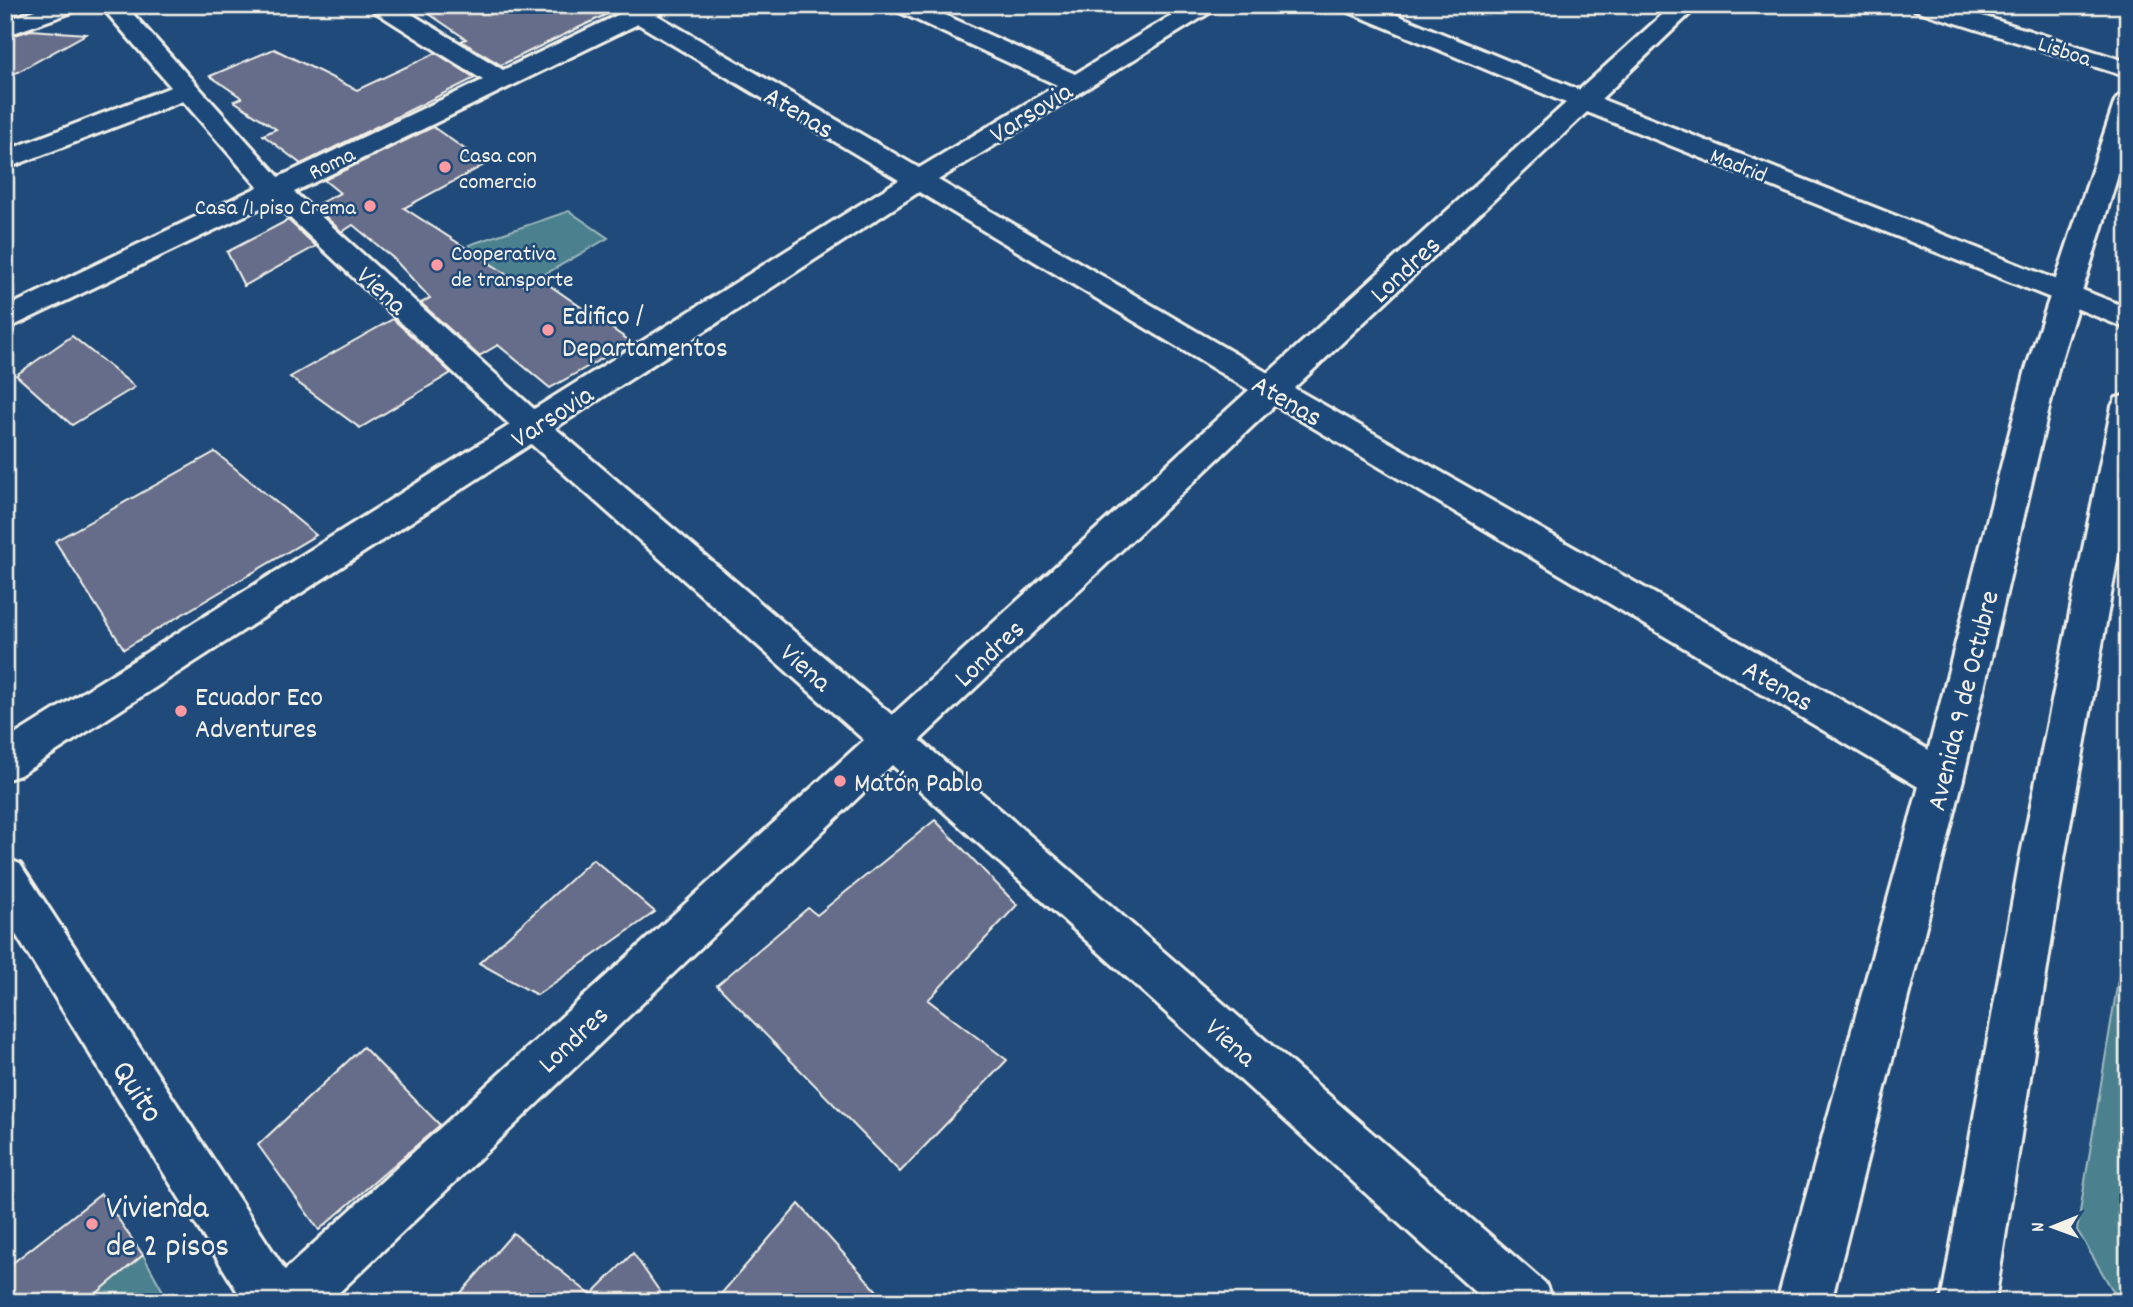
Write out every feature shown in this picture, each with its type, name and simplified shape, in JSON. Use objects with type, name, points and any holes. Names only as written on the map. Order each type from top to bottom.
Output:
[{"type":"street","points":[[5,29],[71,5]]},
{"type":"street","name":"Viena","points":[[112,5],[275,189],[533,427],[892,740],[1526,1302]]},
{"type":"street","name":"Varsovia","points":[[5,763],[917,181],[1206,5]]},
{"type":"street","name":"Madrid","points":[[1352,5],[1583,101],[2128,319]]},
{"type":"street","name":"Londres","points":[[290,1302],[892,740],[1687,5]]},
{"type":"street","name":"Lisboa","points":[[1923,5],[2128,70]]},
{"type":"street","points":[[383,6],[501,80]]},
{"type":"street","points":[[920,8],[1074,83]]},
{"type":"street","name":"Roma","points":[[5,320],[648,10]]},
{"type":"street","name":"Atenas","points":[[648,10],[917,181],[1942,779]]},
{"type":"street","points":[[5,161],[187,90]]},
{"type":"street","name":"Avenida 9 de Octubre","points":[[1804,1302],[1942,779],[2042,369],[2128,101]]},
{"type":"street","points":[[1968,1302],[2042,859],[2128,406]]},
{"type":"street","name":"Quito","points":[[5,878],[275,1302]]},
{"type":"green space","points":[[569,211],[608,238],[467,319],[482,259],[469,245]]},
{"type":"green space","points":[[2128,919],[2128,1302],[2114,1302],[2116,1296],[2077,1230]]},
{"type":"green space","points":[[143,1255],[169,1302],[86,1302]]},
{"type":"building","points":[[416,5],[626,5],[501,65],[461,41],[466,39]]},
{"type":"building","points":[[31,30],[86,34],[5,79],[5,38]]},
{"type":"building","points":[[274,49],[357,90],[436,53],[475,78],[301,164],[263,135],[276,129],[234,101],[242,98],[210,76]]},
{"type":"building","points":[[433,127],[486,164],[404,208],[525,286],[539,278],[631,342],[550,388],[498,345],[479,356],[421,303],[430,298],[393,258],[353,225],[342,232],[314,206],[340,193],[324,180]]},
{"type":"building","points":[[288,220],[316,246],[244,286],[227,252]]},
{"type":"building","points":[[393,319],[451,373],[360,428],[290,377]]},
{"type":"building","points":[[72,336],[135,387],[72,425],[16,375]]},
{"type":"building","points":[[215,452],[316,535],[124,649],[55,541]]},
{"type":"building","points":[[935,820],[1017,905],[928,1000],[1007,1060],[900,1172],[717,985],[808,908],[817,915]]},
{"type":"building","points":[[593,859],[655,912],[537,995],[479,963]]},
{"type":"building","points":[[363,1047],[440,1125],[319,1230],[258,1145]]},
{"type":"building","name":"Vivienda de 2 pisos","points":[[101,1194],[143,1255],[86,1302],[5,1302],[5,1269]]},
{"type":"building","points":[[799,1204],[887,1302],[714,1302]]},
{"type":"building","points":[[513,1233],[591,1295],[633,1253],[667,1302],[453,1302]]},
{"type":"place","name":"Casa con comercio","points":[[445,167]]},
{"type":"place","name":"Casa /1 piso Crema","points":[[370,206]]},
{"type":"place","name":"Cooperativa de transporte","points":[[437,265]]},
{"type":"place","name":"Edifico / Departamentos","points":[[548,330]]},
{"type":"place","name":"Ecuador Eco Adventures","points":[[181,711]]},
{"type":"place","name":"Matón Pablo","points":[[840,781]]},
{"type":"place","name":"Vivienda de 2 pisos","points":[[92,1224]]}]
